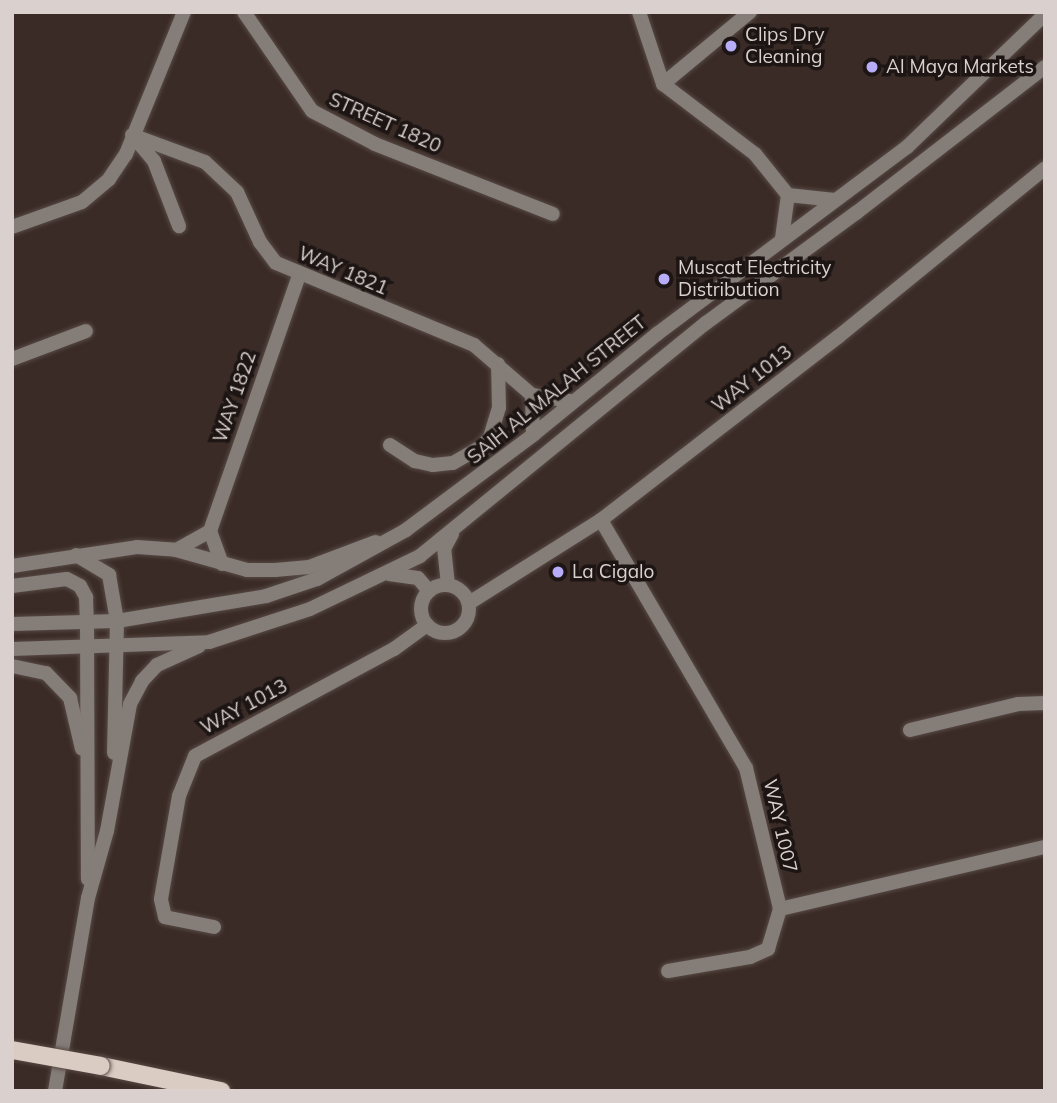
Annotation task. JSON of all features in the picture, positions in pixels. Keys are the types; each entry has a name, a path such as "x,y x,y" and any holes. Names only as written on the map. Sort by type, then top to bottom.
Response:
{"main road":[{"path":"12,1050 221,1091"}],"street":[{"path":"12,227 82,202 109,179 132,135 184,12"},
{"name":"STREET 1820","path":"244,12 312,111 374,144 553,214"},
{"path":"639,12 663,84 755,154 788,195 835,201"},
{"path":"663,84 750,12"},
{"name":"SAIH AL MALAH STREET","path":"12,624 117,621 266,596 317,579 406,530 533,435 570,401 782,238 907,147 1045,14"},
{"path":"112,790 130,704 142,681 157,665 209,642 310,610 420,556 706,323 856,214 1045,66"},
{"path":"132,135 154,162 179,226"},
{"name":"WAY 1821","path":"132,135 205,162 237,192 260,242 276,263 299,276 474,345 532,395"},
{"name":"WAY 1013","path":"468,603 601,520 838,337 1045,168"},
{"path":"782,238 788,195"},
{"name":"WAY 1822","path":"210,531 299,276"},
{"path":"12,359 86,331"},
{"path":"390,445 415,461 433,465 453,463 481,447 496,422 498,364"},
{"path":"533,435 532,395 570,401"},
{"name":"WAY 1007","path":"601,520 746,768 780,909"},
{"path":"448,585 429,591 421,605 427,625 441,633 456,631 467,619 468,603 448,585 444,549 457,526"},
{"path":"12,566 137,547 176,550 247,570 309,567 406,530"},
{"path":"176,550 210,531 222,564"},
{"path":"55,1091 88,898 107,831 112,790 118,648 117,621 109,575 75,555"},
{"path":"384,574 408,574 429,591"},
{"path":"12,586 67,579 80,586 86,597 88,898"},
{"name":"WAY 1013","path":"214,927 164,917 161,899 179,796 195,756 394,649 427,625"},
{"path":"12,649 118,648 209,642"},
{"path":"12,666 46,673 70,698 89,789"},
{"path":"910,730 1018,704 1045,703"},
{"path":"668,971 750,957 768,949 780,909 1045,847"}],"place":[{"name":"Clips Dry Cleaning","path":"731,46"},
{"name":"Al Maya Markets","path":"872,67"},
{"name":"Muscat Electricity Distribution","path":"664,279"},
{"name":"La Cigalo","path":"558,572"}]}
